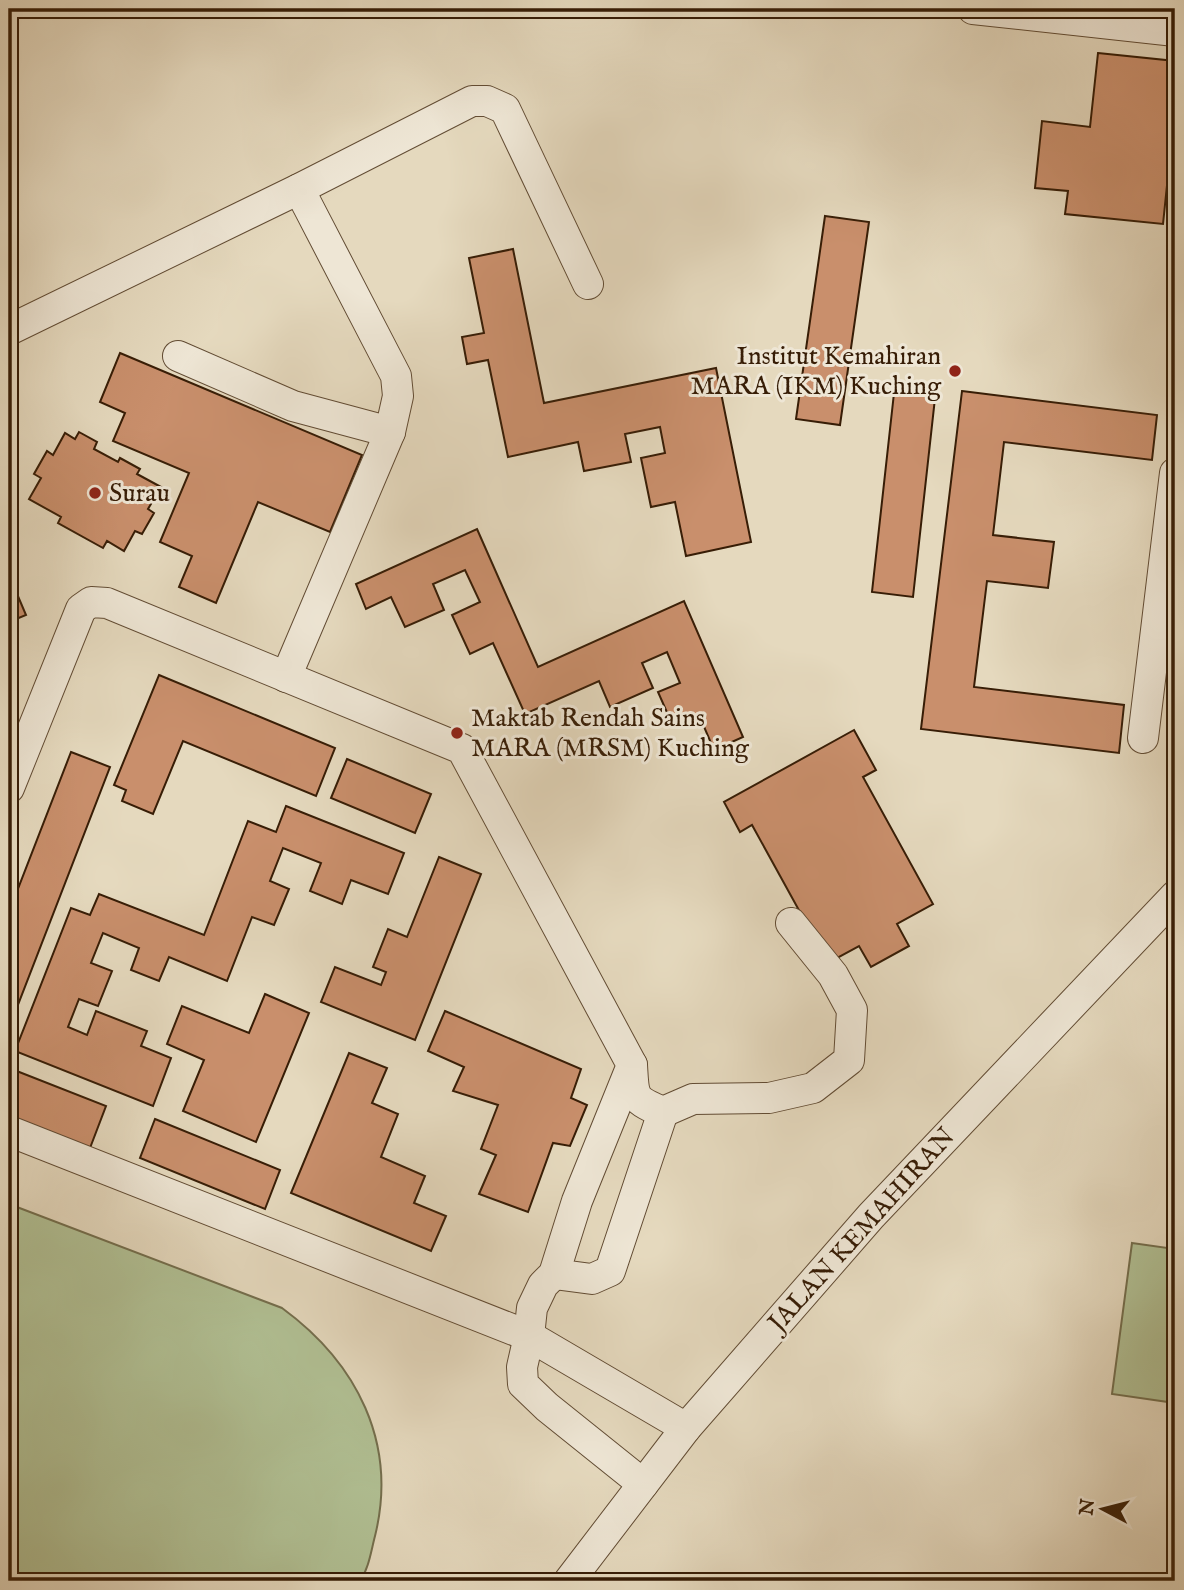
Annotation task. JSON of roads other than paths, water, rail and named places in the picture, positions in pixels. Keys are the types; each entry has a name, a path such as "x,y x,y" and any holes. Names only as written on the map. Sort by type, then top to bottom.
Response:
{"lane":[{"path":"973,9 1175,31"},
{"path":"9,330 299,189 472,101 488,101 505,109 588,284"},
{"path":"286,677 390,432 398,396 396,376 299,189"},
{"path":"178,355 293,406 390,432"},
{"path":"1143,738 1175,473"},
{"path":"9,788 81,609 91,603 107,603 462,749 632,1065 634,1092 641,1102 663,1112 693,1099 769,1098 813,1088 849,1060 852,1010 834,975 791,923"},
{"name":"JALAN KEMAHIRAN","path":"569,1581 685,1428 871,1216 1175,896"},
{"path":"632,1065 577,1201 554,1274 543,1285 532,1308 522,1367 523,1384 547,1407 643,1483"},
{"path":"554,1274 592,1279 610,1271 663,1112"},
{"path":"9,1130 529,1336 685,1428"}],"place":[{"name":"Institut Kemahiran MARA (IKM) Kuching","path":"955,371"},
{"name":"Surau","path":"95,493"},
{"name":"Maktab Rendah Sains MARA (MRSM) Kuching","path":"457,733"}]}
